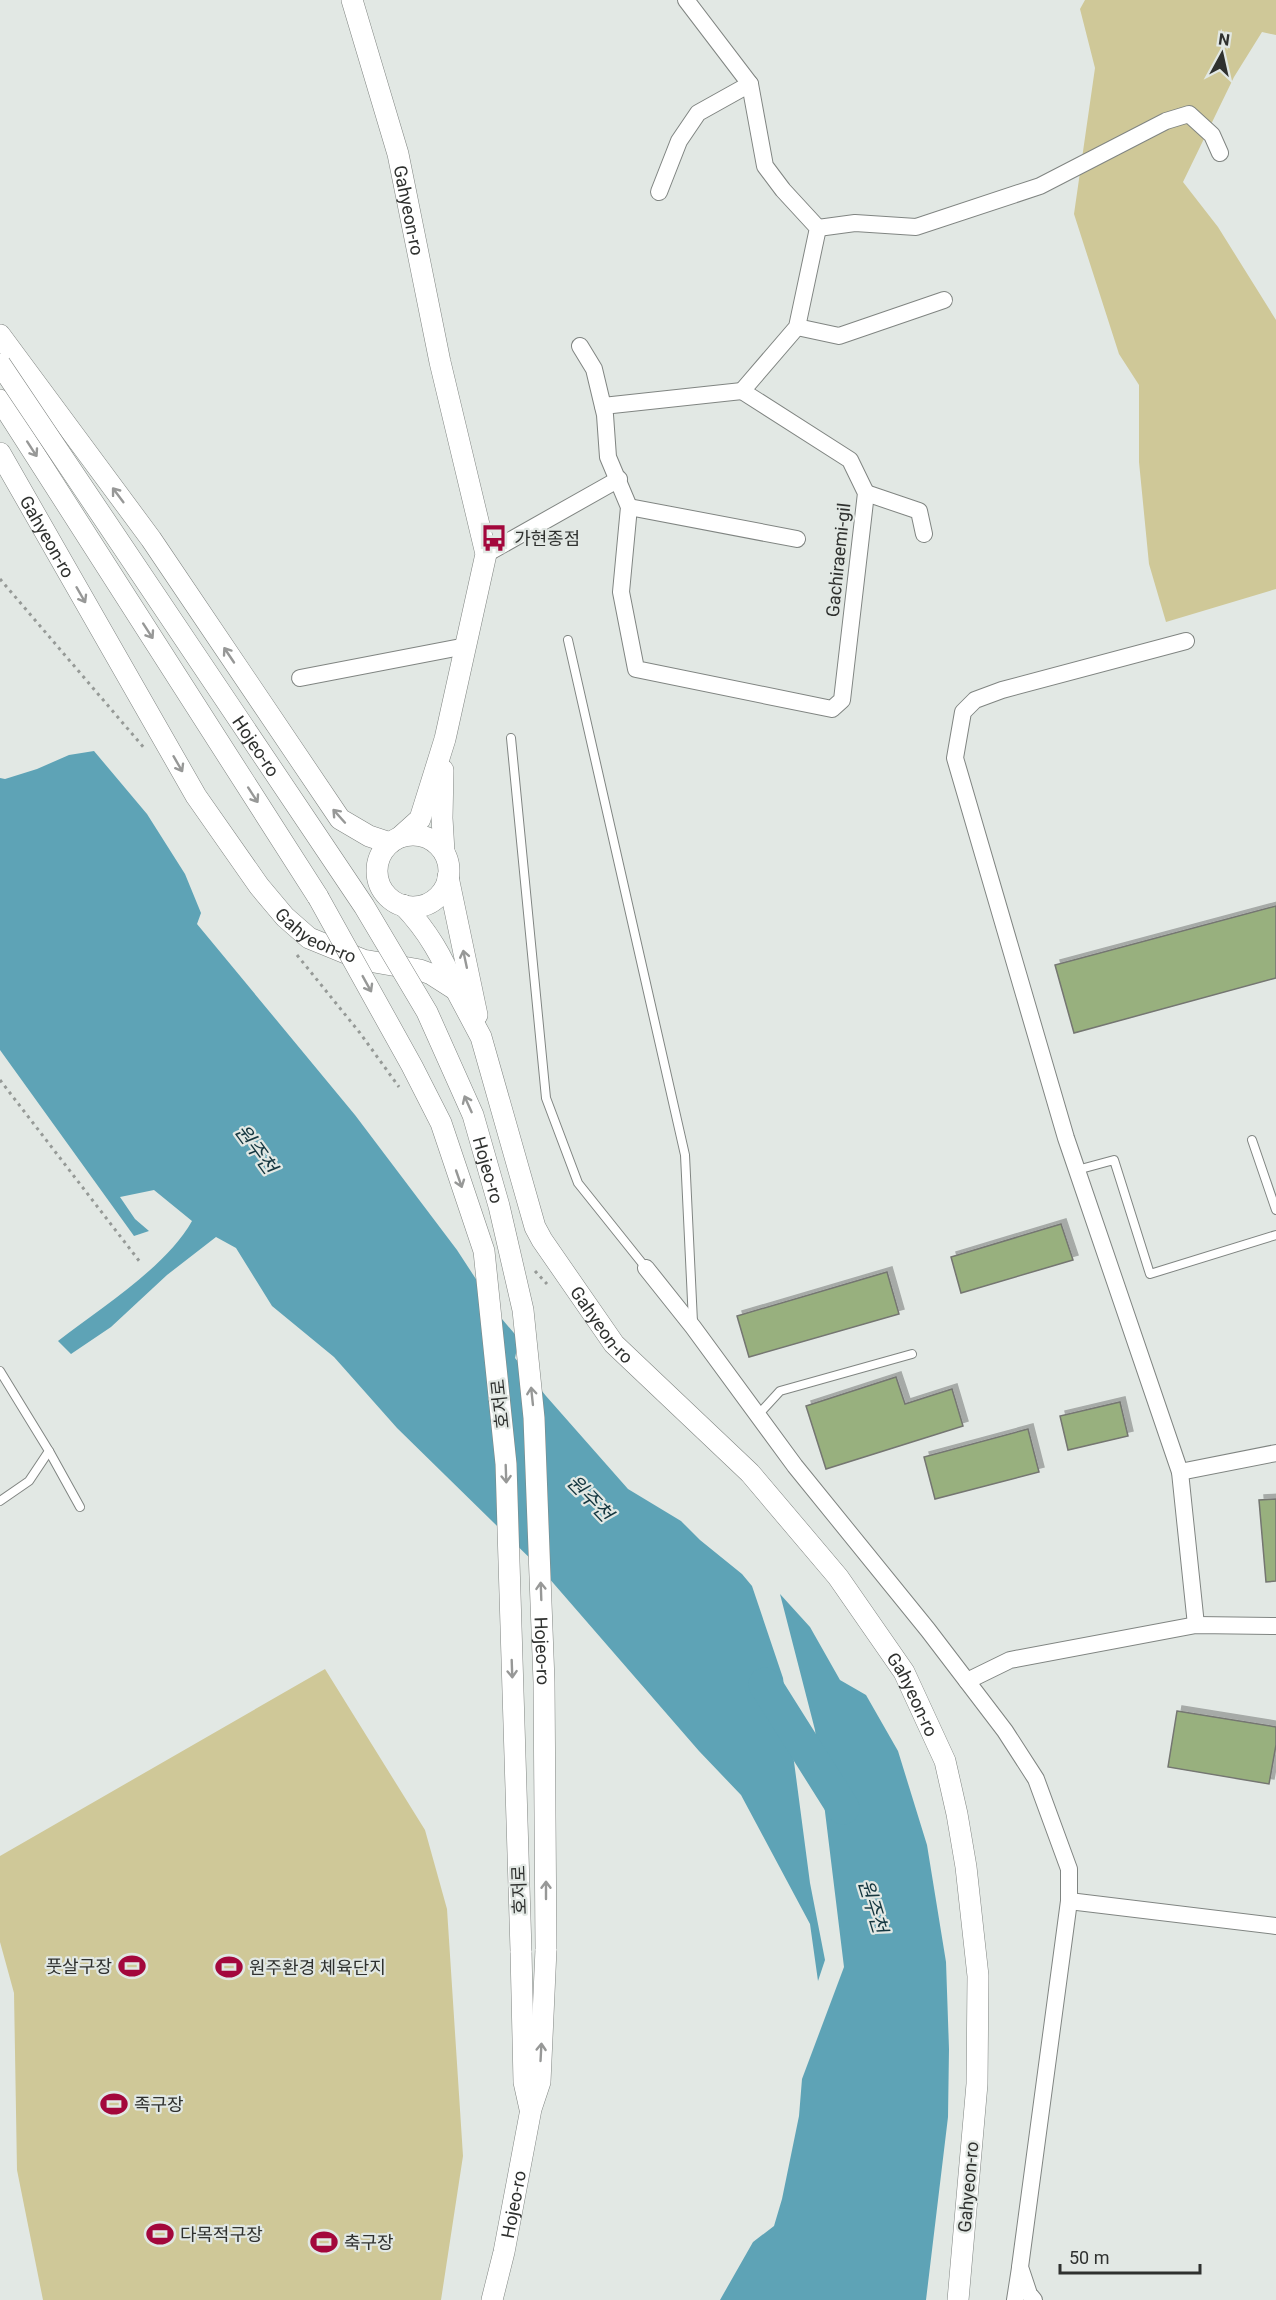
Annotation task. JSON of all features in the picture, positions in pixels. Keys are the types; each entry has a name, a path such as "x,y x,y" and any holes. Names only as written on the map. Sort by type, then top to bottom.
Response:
{"street":[{"name":"Gahyeon-ro","path":"352,0 398,154 440,362 486,554 445,739"},
{"path":"686,0 750,84 765,166 783,190 818,228"},
{"path":"659,192 680,141 698,113 750,84"},
{"path":"818,228 855,223 916,227 1040,186 1157,125 1189,114 1212,135 1220,153"},
{"path":"603,406 742,391 797,327 818,228"},
{"path":"797,327 839,336 944,300"},
{"path":"0,335 151,539 340,819 369,836 395,840 413,835 425,837 436,843 444,852"},
{"name":"Gachiraemi-gil","path":"580,346 594,369 603,406 608,457 619,478 629,507 621,592 636,669 832,709 842,700 866,493 850,460 742,391"},
{"name":"Hojeo-ro","path":"0,364 364,906 427,1012 473,1114 499,1206 523,1310 534,1418 544,1682 546,1949 540,2082 531,2109 504,2252 492,2300"},
{"name":"호저로","path":"0,400 318,897 441,1123 484,1251 506,1464 521,1951"},
{"name":"Gahyeon-ro","path":"0,453 196,796 259,886 285,917 309,938 363,960 420,970 431,974 456,990 481,1037 535,1227 542,1240 614,1344 750,1473 838,1577 904,1672 945,1761 966,1867 978,1976 977,2084 958,2300"},
{"path":"486,554 619,478"},
{"path":"866,493 919,511 924,534"},
{"path":"629,507 797,539"},
{"path":"1186,641 1002,690 975,700 963,712 955,758 1077,1170 1180,1472 1196,1625"},
{"path":"300,678 465,646"},
{"path":"445,739 420,819 382,852 377,873 379,884 385,894 393,901 415,907 436,898 444,888 448,877"},
{"path":"445,739 442,818 444,852 481,1037"},
{"path":"404,905 422,924 442,957 456,990"},
{"path":"646,1268 693,1326 795,1466 967,1681 1036,1779 1069,1869 1069,1901 1015,2300"},
{"path":"1180,1472 1276,1453"},
{"path":"967,1681 1010,1660 1196,1625 1276,1626"},
{"path":"1069,1901 1276,1926"},
{"name":"Hojeo-ro","path":"521,1951 524,2082 531,2109"},
{"path":"1020,2267 1029,2294 1034,2300"}],"lane":[{"path":"568,640 685,1155 693,1326"},
{"path":"511,738 546,1098 578,1183 646,1268"},
{"path":"1252,1140 1276,1210"},
{"path":"1077,1170 1114,1160 1150,1274 1276,1235"},
{"path":"758,1415 780,1391 912,1354"},
{"path":"1,1375 49,1451 80,1507"},
{"path":"0,1501 28,1481 49,1451"}],"path":[{"path":"0,579 145,749"},
{"path":"297,955 360,1033 400,1089"},
{"path":"0,1080 140,1262"},
{"path":"531,1266 554,1293"}],"shaded area":[{"path":"1085,0 1276,0 1276,35 1262,32 1234,77 1183,182 1218,227 1276,320 1276,589 1166,622 1149,564 1139,462 1139,385 1119,354 1074,214 1095,68 1080,9"},
{"name":"원주환경 체육단지","path":"325,1669 425,1830 447,1909 463,2156 441,2300 43,2300 17,2170 14,1993 0,1942 0,1856"}],"water":[{"path":"94,751 147,814 185,874 201,913 197,924 355,1115 457,1250 502,1319 519,1339 515,1358 628,1489 681,1521 700,1540 742,1574 752,1586 783,1678 810,1883 825,1960 818,1981 810,1924 741,1795 699,1751 541,1569 397,1428 334,1357 272,1306 236,1248 216,1237 167,1275 111,1327 71,1354 58,1341 150,1270 181,1238 192,1221 154,1190 120,1197 135,1219 149,1231 134,1236 0,1050 0,778 5,779 37,769 69,755"},
{"path":"780,1594 810,1627 840,1680 866,1695 898,1751 927,1845 946,1962 949,2049 948,2117 926,2300 720,2300 753,2242 774,2226 782,2199 799,2116 802,2079 844,1967 815,1730"}],"building":[{"path":"1276,906 1276,978 1074,1033 1055,965"},
{"path":"1061,1224 1073,1260 961,1293 951,1257"},
{"path":"887,1272 899,1314 749,1357 737,1316"},
{"path":"896,1377 905,1404 952,1389 963,1426 826,1469 806,1406"},
{"path":"1120,1402 1128,1436 1068,1450 1060,1416"},
{"path":"1028,1429 1039,1472 935,1499 924,1457"},
{"path":"1276,1499 1276,1581 1266,1582 1259,1500"},
{"path":"1177,1711 1276,1727 1276,1745 1269,1784 1168,1767"}],"waterway":[{"name":"원주천","path":"765,1684 843,1808"}],"place":[{"name":"가현종점","path":"494,538"},
{"name":"풋살구장","path":"132,1966"},
{"name":"원주환경 체육단지","path":"229,1967"},
{"name":"족구장","path":"114,2104"},
{"name":"다목적구장","path":"160,2234"},
{"name":"축구장","path":"324,2242"}]}
